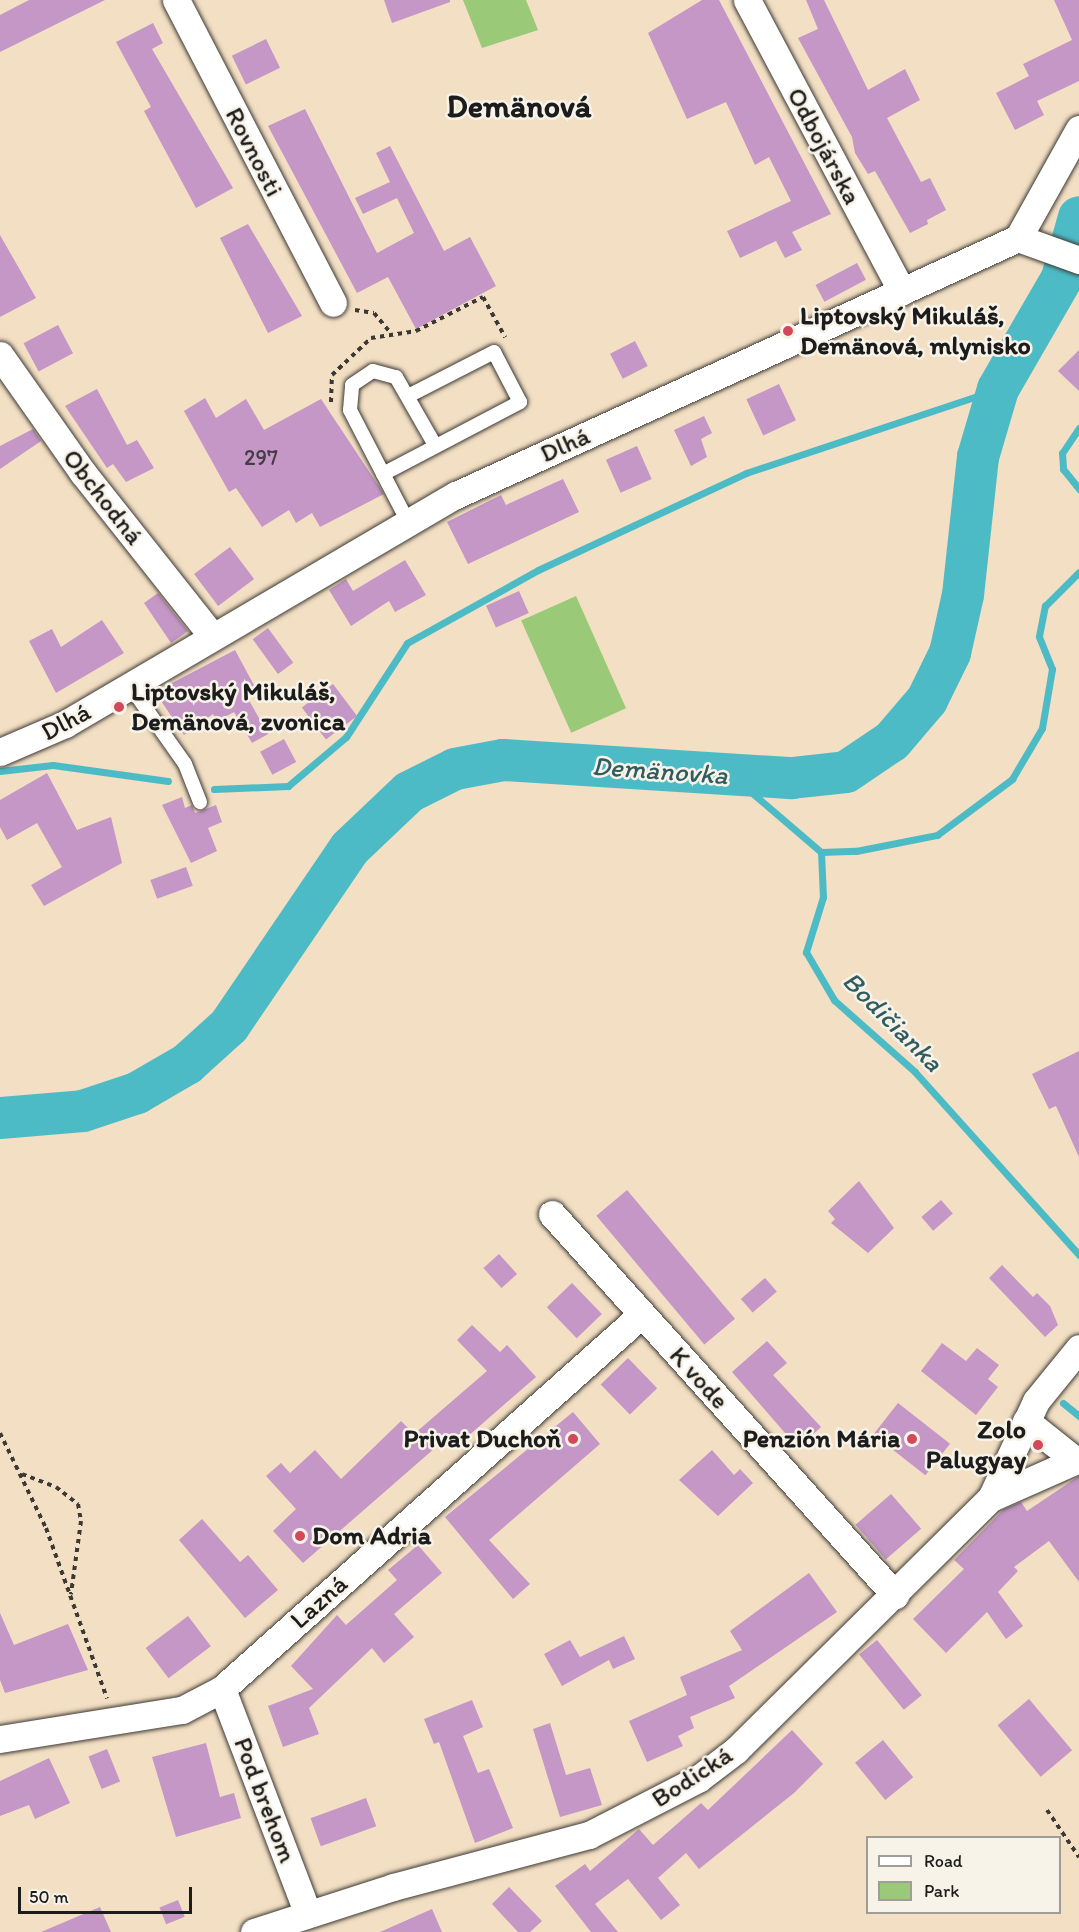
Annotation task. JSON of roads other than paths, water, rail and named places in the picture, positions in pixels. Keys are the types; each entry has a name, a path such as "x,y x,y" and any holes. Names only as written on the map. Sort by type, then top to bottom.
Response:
{"street":[{"name":"Rovnosti","path":"176,0 333,303"},
{"name":"Odbojárska","path":"747,0 902,291"},
{"path":"1079,129 1018,238 1079,260"},
{"name":"Dlhá","path":"0,752 130,686 407,520 1018,238"},
{"name":"Obchodná","path":"0,355 83,473 212,636"},
{"name":"K vode","path":"552,1214 895,1595"},
{"name":"Lazná","path":"0,1739 182,1710 222,1689 641,1315"},
{"path":"991,1498 1026,1421 1049,1379 1079,1348"},
{"name":"Bodická","path":"254,1932 307,1912 577,1838 659,1800 721,1763 895,1595 991,1498 1077,1459 1026,1421"},
{"name":"Pod brehom","path":"222,1689 307,1912"}],"lane":[{"path":"383,474 520,402 494,352 408,396"},
{"path":"407,520 350,410 349,393 364,374 381,371 396,377 435,445"},
{"path":"130,686 185,764 200,802"}],"waterway":[{"name":"Demänovka","path":"0,1118 83,1111 137,1093 187,1064 229,1026 350,848 409,792 455,769 503,760 792,778 846,772 892,741 927,700 950,653 963,595 978,457 998,389 1062,278 1079,217"},
{"path":"214,789 288,786 346,737 407,643 538,570 746,473 998,389"},
{"path":"1079,428 1062,453 1063,469 1079,489"},
{"path":"821,852 856,851 937,835 1012,779 1042,728 1052,669 1039,636 1045,606 1079,572"},
{"path":"0,771 53,765 168,781"},
{"name":"Bodičianka","path":"730,774 821,852 823,897 806,952 834,1000 915,1072 1079,1255"},
{"name":"Bodičianka","path":"1063,1403 1079,1416"}],"place":[{"name":"Liptovský Mikuláš, Demänová, mlynisko","path":"788,331"},
{"name":"Liptovský Mikuláš, Demänová, zvonica","path":"119,707"},
{"name":"Privat Duchoň","path":"573,1439"},
{"name":"Penzión Mária","path":"912,1439"},
{"name":"Zolo Palugyay","path":"1038,1445"},
{"name":"Dom Adria","path":"300,1536"}],"district":[{"name":"Demänová","path":"519,106"}]}
